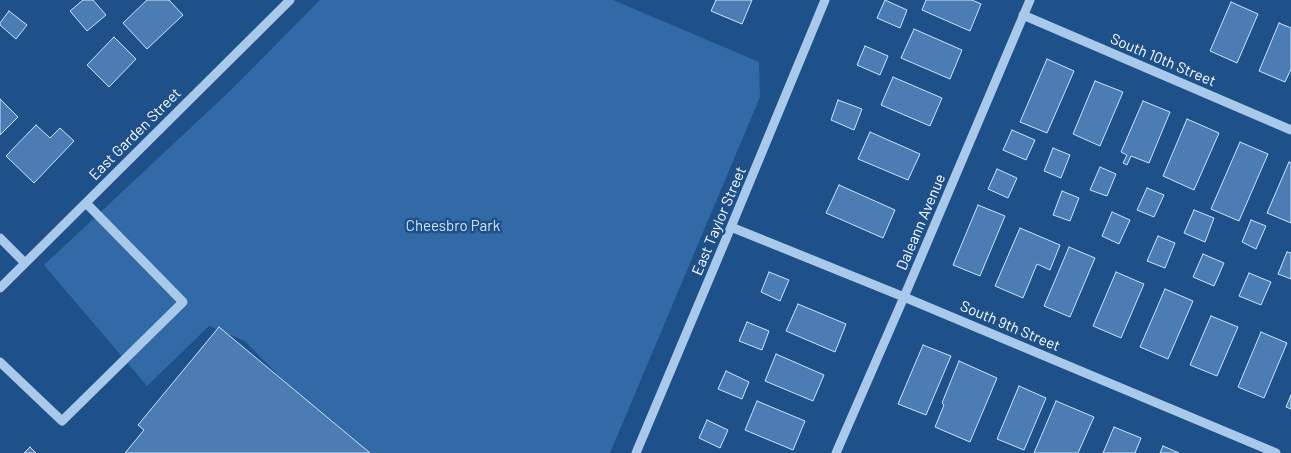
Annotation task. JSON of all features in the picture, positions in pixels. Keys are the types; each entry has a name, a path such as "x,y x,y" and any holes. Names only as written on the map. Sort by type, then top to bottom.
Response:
{"street":[{"name":"East Garden Street","path":"0,288 290,0"},
{"name":"East Taylor Street","path":"636,453 826,0"},
{"name":"Daleann Avenue","path":"836,453 1030,0"},
{"name":"South 10th Street","path":"1023,16 1291,130"},
{"path":"0,362 62,421 183,302 86,203"},
{"name":"South 9th Street","path":"731,227 904,297 1276,453"},
{"path":"0,238 25,263"}],"green space":[{"name":"Cheesbro Park","path":"320,0 613,0 759,62 760,97 610,453 353,453 245,341 209,326 147,386 44,265 231,90"}],"building":[{"path":"83,0 93,0 106,15 87,31 70,11"},
{"path":"147,0 169,0 183,15 147,49 123,23"},
{"path":"716,0 752,0 742,24 711,11"},
{"path":"885,0 907,10 900,28 877,18"},
{"path":"926,0 972,0 981,4 970,31 922,10"},
{"path":"1231,2 1258,14 1237,63 1210,51"},
{"path":"9,11 27,25 16,39 0,25"},
{"path":"1279,23 1291,28 1291,69 1285,82 1259,71"},
{"path":"914,29 962,50 950,79 901,58"},
{"path":"114,37 136,59 109,87 87,65"},
{"path":"865,46 888,56 880,75 857,65"},
{"path":"1047,59 1074,71 1047,133 1020,122"},
{"path":"893,77 942,98 930,126 881,105"},
{"path":"1095,81 1123,92 1100,146 1073,134"},
{"path":"0,99 18,117 0,135"},
{"path":"838,100 862,109 854,130 831,120"},
{"path":"1143,101 1170,112 1149,163 1131,156 1127,165 1123,163 1127,155 1121,152"},
{"path":"1187,119 1219,133 1194,190 1163,176"},
{"path":"36,125 50,138 60,128 74,141 34,183 6,156"},
{"path":"1012,130 1035,140 1026,160 1003,150"},
{"path":"870,132 920,154 908,180 858,159"},
{"path":"1240,142 1268,154 1239,221 1211,209"},
{"path":"1053,148 1070,155 1061,178 1044,171"},
{"path":"1289,162 1291,163 1291,223 1267,213"},
{"path":"1100,167 1116,174 1107,196 1090,190"},
{"path":"997,169 1017,178 1008,198 988,189"},
{"path":"839,185 895,210 883,238 826,213"},
{"path":"1147,188 1164,195 1154,217 1137,210"},
{"path":"1062,191 1079,198 1070,221 1053,215"},
{"path":"978,205 1005,216 980,276 953,265"},
{"path":"1194,210 1214,218 1205,242 1184,233"},
{"path":"1112,212 1130,220 1119,244 1102,236"},
{"path":"1251,220 1266,226 1256,249 1242,242"},
{"path":"1020,228 1060,245 1050,270 1037,264 1023,298 995,286"},
{"path":"1158,236 1175,243 1165,268 1147,261"},
{"path":"1069,247 1095,258 1070,317 1044,306"},
{"path":"1287,252 1291,253 1291,279 1278,274"},
{"path":"1203,254 1224,263 1214,286 1193,277"},
{"path":"769,272 789,280 780,301 761,292"},
{"path":"1116,272 1144,284 1121,338 1093,326"},
{"path":"1249,273 1271,282 1261,305 1239,296"},
{"path":"1165,289 1193,301 1168,359 1140,347"},
{"path":"798,304 846,324 835,352 786,331"},
{"path":"1211,316 1238,327 1217,376 1190,365"},
{"path":"747,322 769,331 762,350 739,341"},
{"path":"219,327 370,453 125,453 144,430 138,425"},
{"path":"1261,332 1287,343 1264,398 1238,387"},
{"path":"923,345 951,356 926,415 898,404"},
{"path":"776,354 824,375 813,401 765,381"},
{"path":"959,361 997,378 970,442 935,427 944,405 942,403"},
{"path":"726,371 749,382 742,399 718,389"},
{"path":"1019,386 1046,398 1024,450 997,439"},
{"path":"1291,395 1291,409 1286,407"},
{"path":"757,401 805,421 793,450 745,430"},
{"path":"1056,401 1094,417 1078,453 1034,453"},
{"path":"707,420 728,430 720,448 699,438"},
{"path":"1114,427 1141,438 1135,453 1103,453"},
{"path":"1163,446 1179,453 1160,453"},
{"path":"30,447 36,453 24,453"}]}
